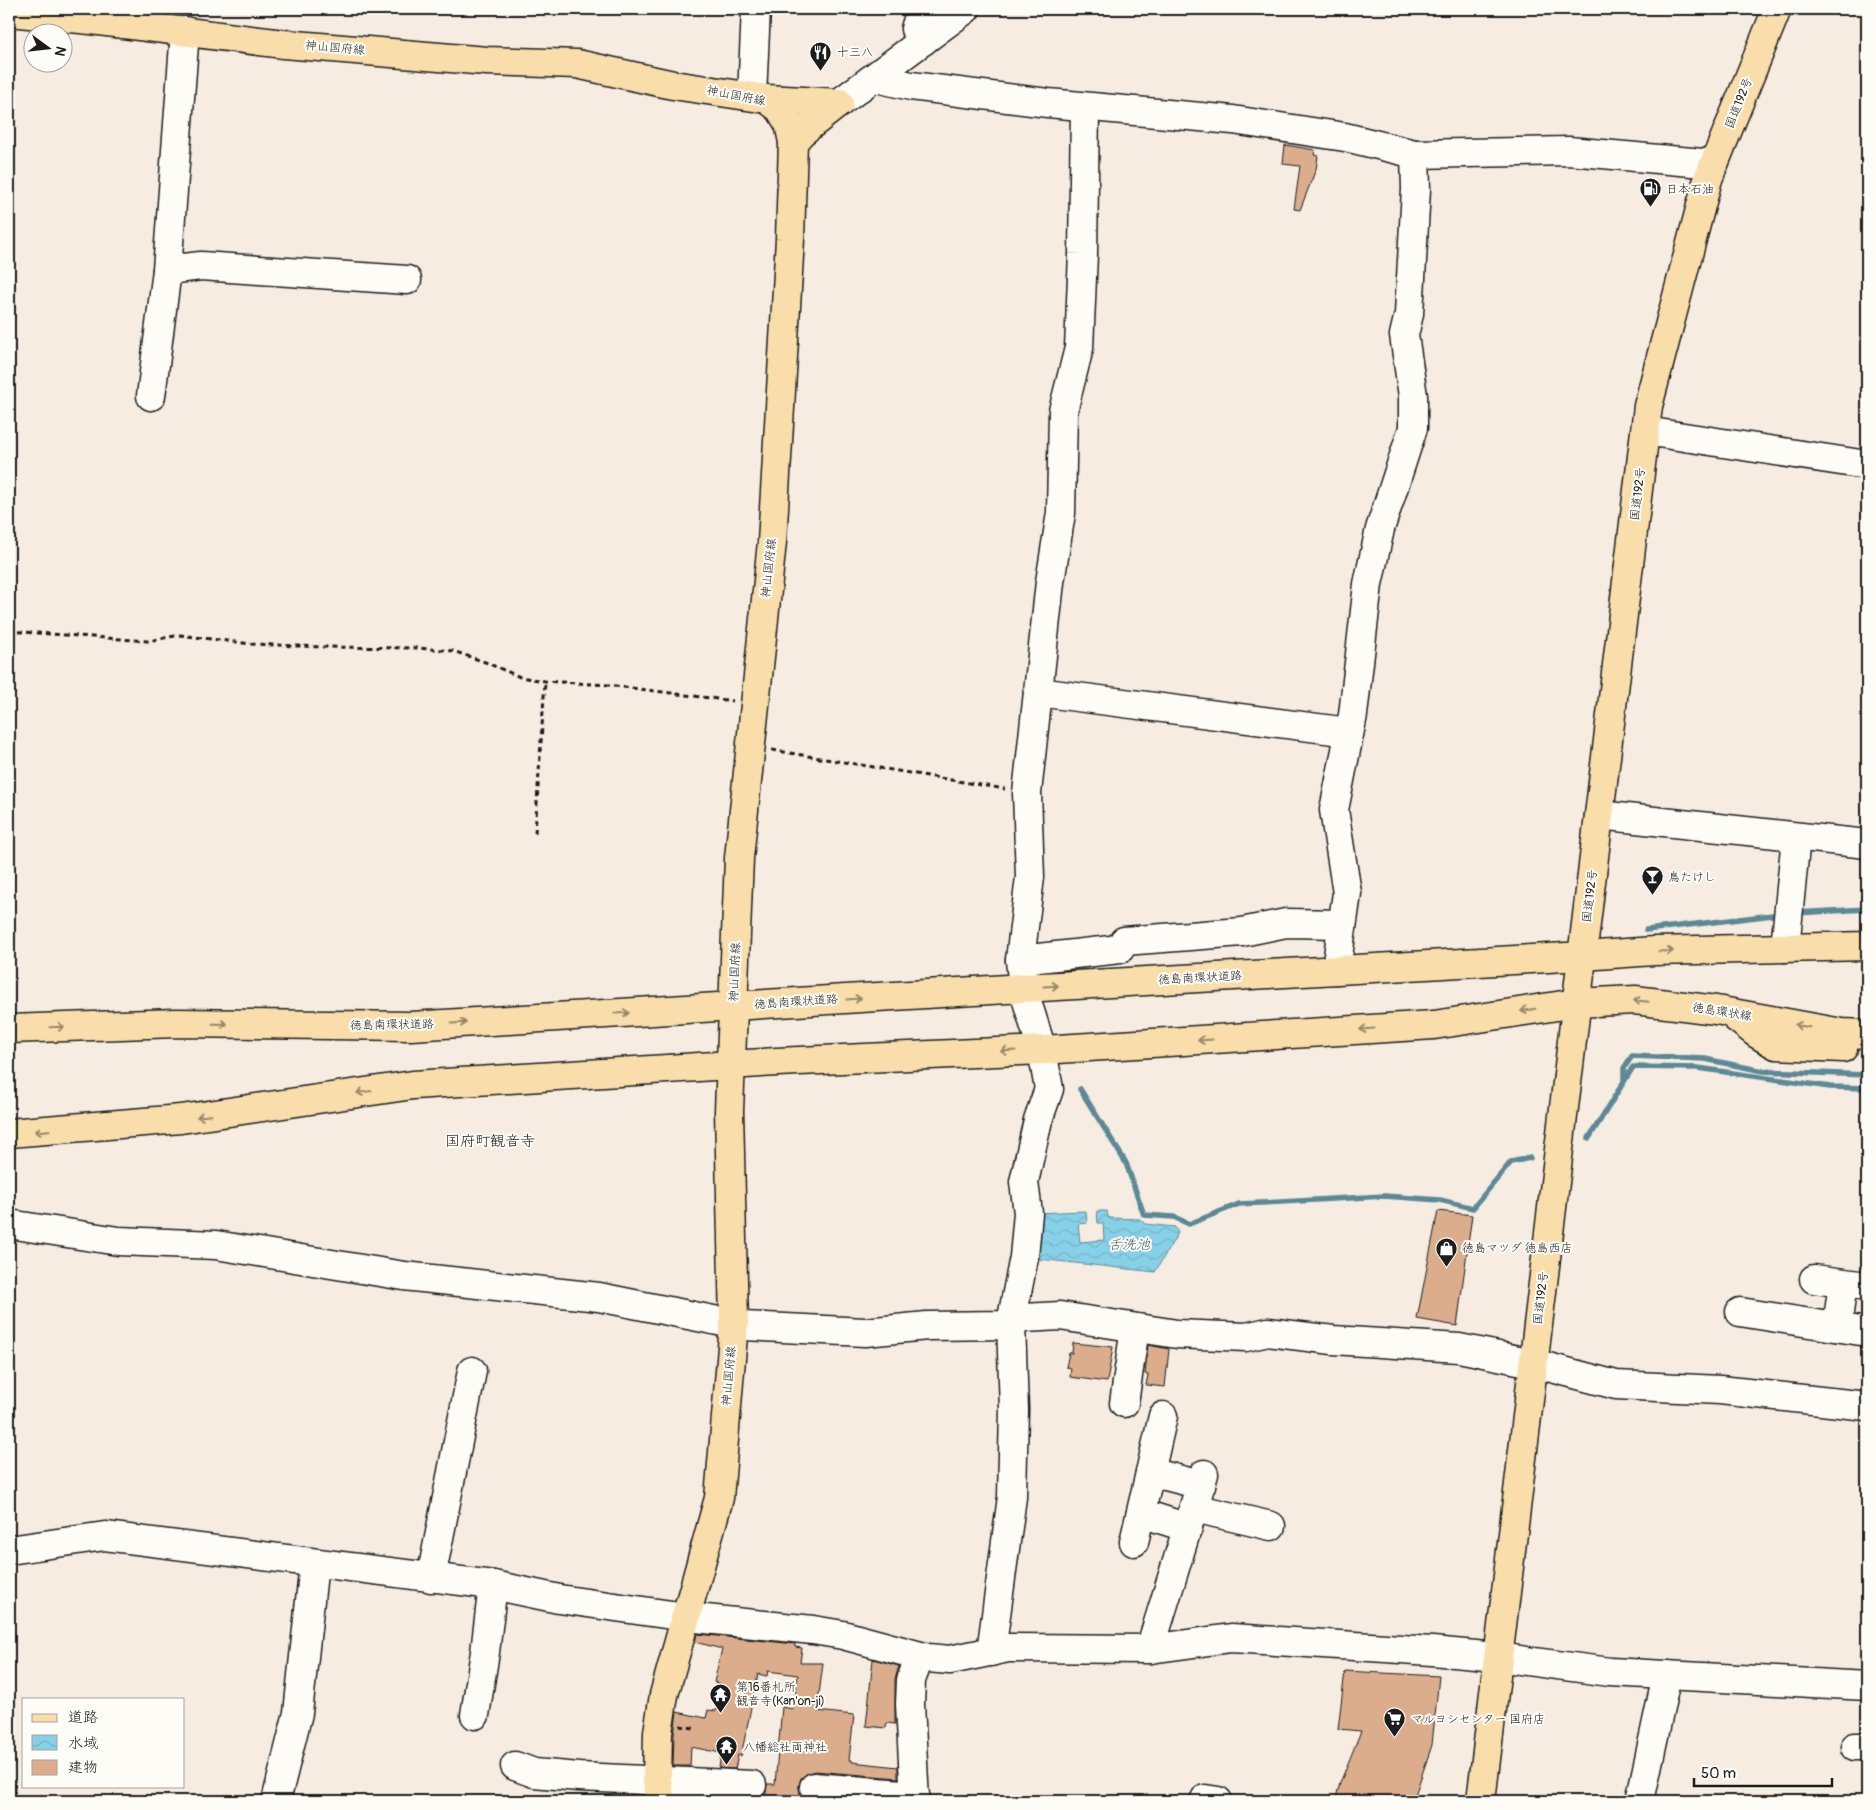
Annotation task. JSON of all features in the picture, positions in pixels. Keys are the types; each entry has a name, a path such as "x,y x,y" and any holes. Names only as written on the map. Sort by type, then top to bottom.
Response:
{"main road":[{"name":"国道192号","path":"1481,1801 1648,406 1708,179 1777,9"},
{"name":"神山国府線","path":"9,12 91,20 284,44 487,61 577,64 673,85 760,98 780,109 789,124 794,142 772,542 739,858 729,1111 734,1324 719,1498 666,1688 658,1732 659,1791"},
{"path":"760,98 839,103"},
{"path":"794,142 802,132 839,103"},
{"path":"1785,948 1825,934 1867,929"},
{"path":"1583,956 1654,951 1867,946"},
{"name":"徳島南環状道路","path":"9,1029 176,1023 411,1026 1022,988 1583,956"},
{"name":"徳島環状線","path":"1576,1003 1635,1000 1730,1013 1842,1033 1867,1034"},
{"path":"9,1133 181,1119 413,1085 731,1065 1042,1050 1434,1025 1576,1003"},
{"path":"1730,1013 1776,1046 1867,1048"}],"street":[{"path":"756,9 760,98"},
{"path":"921,9 915,29 923,41"},
{"path":"839,103 876,78 966,9"},
{"path":"152,396 167,270 185,31"},
{"path":"876,78 911,86 1085,107 1233,120 1345,137 1415,154 1569,152 1714,164"},
{"path":"991,1652 1012,1497 1014,1410 1011,1323 1028,1213 1024,1182 1038,1120 1049,1089 1042,1050 1022,988 1020,960 1030,876 1028,793 1050,582 1062,513 1063,411 1079,348 1083,254 1085,107"},
{"path":"1336,970 1347,893 1337,840 1334,810 1359,668 1368,584 1380,529 1413,428 1412,396 1404,335 1409,314 1416,189 1415,154"},
{"path":"167,270 201,266 407,280"},
{"path":"1645,431 1867,465"},
{"path":"1038,692 1349,732"},
{"path":"1600,815 1867,844"},
{"path":"1785,948 1796,837"},
{"path":"1020,960 1120,949 1124,941 1242,932 1286,923 1342,924"},
{"path":"9,1224 118,1241 216,1245 404,1276 600,1297 743,1326 865,1332 927,1326 1005,1325 1024,1318 1060,1316 1177,1334 1246,1336 1268,1332 1333,1340 1460,1348 1534,1363 1616,1385 1720,1390 1867,1406"},
{"path":"1814,1279 1855,1284 1837,1327"},
{"path":"1740,1312 1867,1332"},
{"path":"1124,1403 1135,1328"},
{"path":"432,1578 472,1371"},
{"path":"1134,1542 1163,1416"},
{"path":"1150,1472 1197,1499 1271,1526"},
{"path":"1150,1649 1197,1499"},
{"path":"1141,1513 1197,1499"},
{"path":"9,1548 16,1549 105,1536 493,1585 559,1599 686,1617 813,1630 843,1635 928,1658 950,1660 1008,1648 1150,1649 1231,1638 1497,1657 1610,1672 1867,1686"},
{"path":"276,1801 298,1713 314,1562"},
{"path":"475,1715 493,1585"},
{"path":"814,1786 915,1798 910,1704 911,1680 920,1656"},
{"path":"1640,1801 1667,1675"},
{"path":"515,1766 534,1773 579,1777 659,1791 752,1784"}],"path":[{"path":"9,631 148,641 180,635 251,644 418,648 453,651 520,677 545,681 608,685 756,704"},
{"path":"535,833 545,681"},
{"path":"751,747 1028,793"}],"water":[{"name":"舌洗池","path":"1086,1211 1087,1223 1078,1224 1080,1242 1104,1240 1103,1223 1098,1223 1097,1211 1107,1211 1108,1217 1111,1218 1140,1219 1145,1224 1175,1227 1178,1233 1155,1272 1030,1258 1033,1213"}],"building":[{"path":"1285,145 1315,150 1314,155 1318,156 1316,169 1300,210 1294,209 1300,166 1283,164"},
{"name":"徳島マツダ 徳島西店","path":"1438,1211 1472,1215 1457,1326 1417,1319"},
{"path":"1073,1343 1113,1347 1107,1382 1070,1377 1071,1368 1066,1367 1069,1353 1072,1353"},
{"path":"1148,1345 1169,1349 1165,1387 1146,1385 1148,1375 1145,1374"},
{"path":"697,1634 795,1644 795,1647 802,1648 800,1663 823,1663 817,1711 854,1715 849,1760 852,1760 852,1762 898,1767 898,1778 815,1771 801,1778 799,1785 800,1794 809,1801 765,1801 767,1784 775,1784 782,1707 793,1709 798,1675 768,1671 767,1676 758,1674 741,1756 738,1755 735,1769 719,1768 721,1753 691,1747 690,1766 673,1766 677,1712 706,1718 708,1710 716,1711 722,1685 714,1682 722,1649 695,1642"},
{"path":"873,1659 899,1666 895,1679 895,1724 887,1723 886,1728 866,1726"},
{"name":"マルヨシセンター 国府店","path":"1345,1671 1439,1676 1432,1745 1413,1801 1335,1801 1340,1783 1361,1731 1338,1729"}],"waterway":[{"path":"1795,913 1867,909"},
{"path":"1646,930 1781,914"},
{"path":"1624,1081 1624,1068 1632,1056 1705,1059 1763,1071 1867,1075"},
{"path":"1589,1138 1633,1067 1698,1068 1830,1087 1865,1088 1867,1082"},
{"path":"1080,1089 1126,1163 1144,1215 1174,1217 1189,1224 1239,1204 1384,1196 1440,1200 1473,1208 1511,1162 1530,1158"}],"place":[{"name":"十三八","path":"821,71"},
{"name":"日本石油","path":"1650,208"},
{"name":"鳥たけし","path":"1652,896"},
{"name":"徳島マツダ 徳島西店","path":"1446,1267"},
{"name":"第16番札所 観音寺(Kan'on-ji)","path":"720,1713"},
{"name":"マルヨシセンター 国府店","path":"1395,1738"},
{"name":"八幡総社両神社","path":"727,1766"}],"district":[{"name":"国府町観音寺","path":"490,1141"}]}
